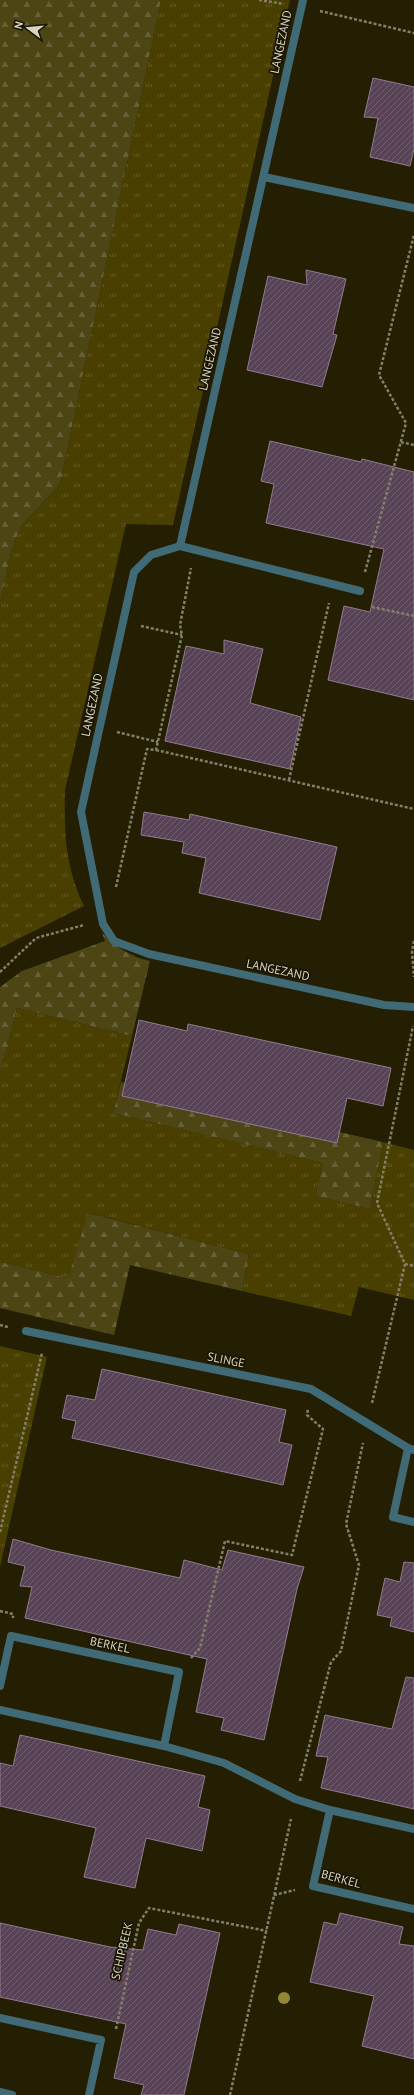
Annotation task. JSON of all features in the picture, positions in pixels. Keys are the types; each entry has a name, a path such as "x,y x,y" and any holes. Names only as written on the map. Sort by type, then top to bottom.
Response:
{"street":[{"name":"LANGEZAND","path":"180,546 302,3"},
{"path":"264,177 414,208"},
{"name":"LANGEZAND","path":"360,591 180,546 151,555 134,572 81,812 103,924 114,941 149,954 384,1005 414,1007"},
{"name":"SLINGE","path":"26,1331 311,1389 366,1424 411,1449 393,1517 414,1522"},
{"name":"BERKEL","path":"0,1686 11,1636 179,1672"},
{"path":"164,1746 179,1672"},
{"path":"0,1710 164,1746 224,1763 295,1799 330,1810 414,1829"},
{"name":"BERKEL","path":"330,1810 313,1886 414,1909"},
{"path":"0,2018 101,2040 89,2095"},
{"path":"0,2092 12,2095"}],"path":[{"path":"258,0 302,3"},
{"name":"LANGEZAND","path":"302,3 414,33"},
{"path":"414,235 379,375 406,423 360,591 360,604 414,616"},
{"path":"401,442 414,445"},
{"path":"156,750 182,635 180,626 194,549"},
{"path":"289,780 333,584"},
{"path":"123,623 182,635"},
{"path":"100,727 158,742"},
{"path":"98,897 115,891 147,749 414,809"},
{"path":"0,972 36,938 85,925 103,924"},
{"path":"414,941 412,952 414,977"},
{"path":"230,2095 295,1799 331,1662 341,1651 359,1565 346,1524 366,1424 405,1264 377,1203 414,1022"},
{"path":"405,1264 414,1266"},
{"path":"0,1532 46,1335"},
{"path":"179,1672 200,1648 225,1541 292,1555 323,1428 307,1414 311,1389"},
{"name":"SCHIPBEEK","path":"101,2040 117,2028 139,1923 149,1908 266,1931"}],"green space":[{"path":"0,0 161,0 60,484 21,526 11,552 0,603"},
{"path":"161,0 290,0 173,525 126,524 65,790 65,821 69,863 84,906 0,948 0,603 11,552 21,526 60,484"},
{"path":"102,933 124,951 136,957 150,961 132,1036 17,1008 0,1073 0,987 22,971 105,941"},
{"path":"17,1008 132,1036 113,1113 323,1163 315,1196 370,1209 383,1142 414,1150 414,1300 359,1287 351,1316 242,1291 249,1254 89,1213 68,1278 0,1262 0,1073"},
{"path":"121,1082 383,1142 370,1209 315,1196 323,1163 113,1113"},
{"path":"88,1213 249,1254 242,1291 130,1265 114,1335 0,1308 0,1262 68,1278"},
{"path":"0,1346 47,1357 0,1567"}],"building":[{"path":"373,78 414,87 414,149 410,166 370,157 378,118 364,117"},
{"path":"306,270 346,279 333,334 337,335 322,387 247,370 268,276 307,285"},
{"path":"270,441 361,462 362,459 414,472 414,700 328,680 344,606 370,612 384,549 266,523 274,484 261,481"},
{"path":"224,640 263,649 250,703 301,717 290,769 165,741 186,646 224,654"},
{"path":"144,812 189,820 190,814 337,847 320,920 199,893 206,858 182,853 184,842 141,835"},
{"path":"139,1020 187,1031 188,1024 391,1068 383,1106 347,1098 337,1143 122,1096"},
{"path":"102,1369 286,1410 279,1442 292,1445 283,1485 72,1438 76,1421 62,1418 67,1395 95,1400"},
{"path":"13,1539 51,1550 180,1578 184,1560 222,1570 228,1550 304,1567 297,1589 264,1740 221,1730 224,1718 196,1712 207,1659 25,1618 32,1587 20,1586 25,1566 8,1562"},
{"path":"404,1562 414,1563 414,1632 390,1626 392,1618 377,1615 385,1578 400,1582"},
{"path":"406,1677 414,1678 414,1809 321,1788 328,1757 316,1756 325,1715 392,1729"},
{"path":"20,1735 205,1776 198,1807 210,1810 202,1851 146,1838 135,1888 84,1877 96,1828 0,1806 0,1763 13,1766"},
{"path":"340,1913 403,1927 399,1944 414,1946 414,2059 362,2046 374,1996 310,1982 324,1922 337,1925"},
{"path":"0,1923 110,1947 143,1950 148,1929 176,1935 179,1924 220,1933 184,2095 141,2095 144,2085 114,2078 126,2024 0,1997"}]}
